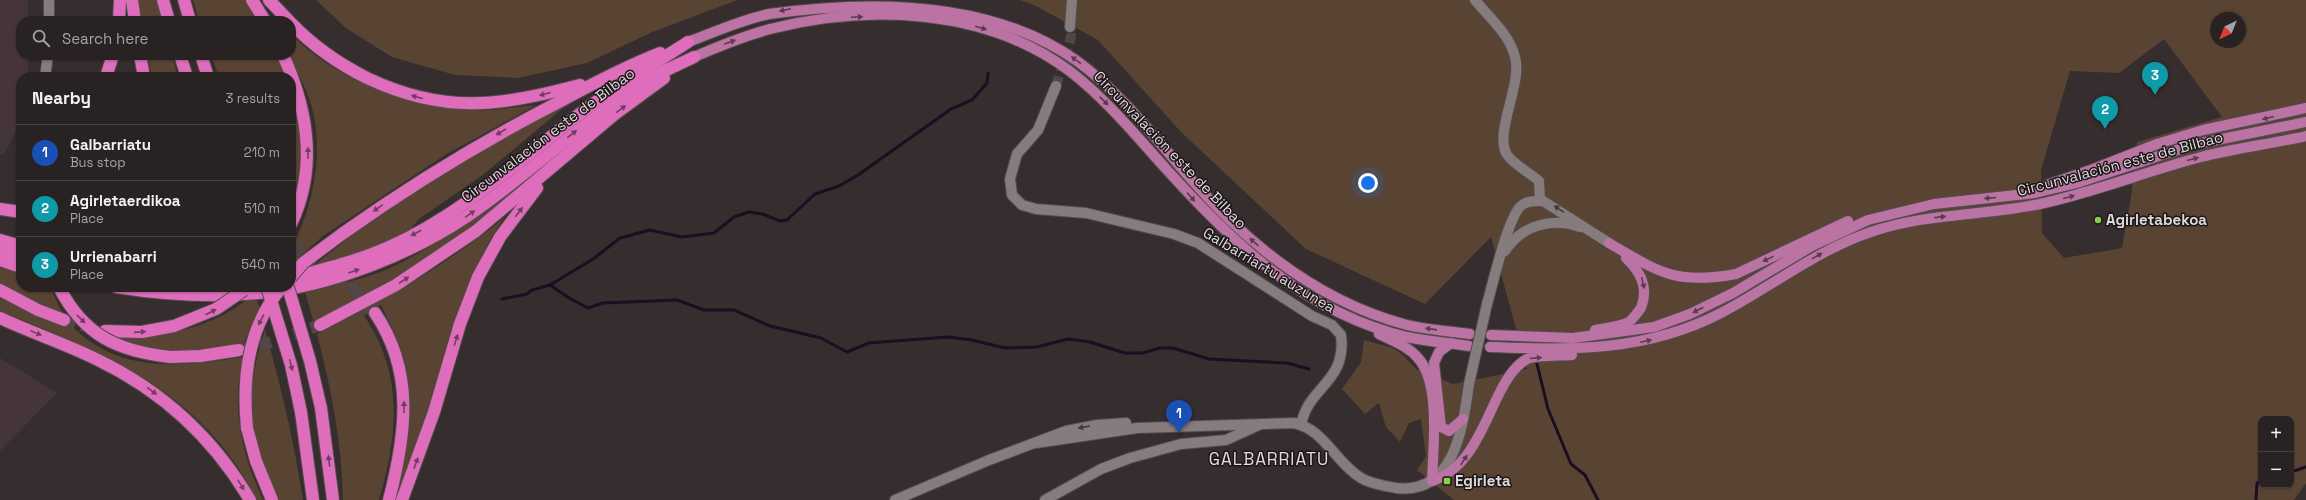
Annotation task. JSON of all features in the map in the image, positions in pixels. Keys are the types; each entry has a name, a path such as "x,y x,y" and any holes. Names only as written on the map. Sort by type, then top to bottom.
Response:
{"highway":[{"path":"119,16 120,0"},
{"path":"132,0 134,16"},
{"path":"163,0 168,16"},
{"path":"184,0 189,16"},
{"path":"252,0 262,16"},
{"path":"269,0 284,16"},
{"path":"296,28 306,39 344,66 384,86 417,98 446,103 474,104 531,98 597,81"},
{"path":"296,272 303,263 342,234 447,164 510,126 597,81 688,42"},
{"name":"Circunvalación este de Bilbao","path":"296,277 340,265 389,247 447,215 482,191 579,114 628,80 688,42"},
{"path":"320,325 396,285 440,257 512,202 614,114 694,57"},
{"name":"Circunvalación este de Bilbao","path":"296,286 352,272 382,261 434,236 469,215 606,108 647,80 694,57"},
{"path":"108,72 111,60"},
{"path":"141,60 143,72"},
{"path":"182,60 185,72"},
{"path":"203,60 206,72"},
{"path":"285,60 290,72"},
{"path":"296,85 305,114 308,164 304,192 296,212"},
{"path":"402,500 434,412 460,324 487,257 533,192 569,152"},
{"path":"0,209 16,211"},
{"path":"0,240 16,245"},
{"path":"0,249 16,254"},
{"path":"0,260 16,265"},
{"path":"0,290 38,310 64,320"},
{"path":"62,292 79,318 110,342 134,352 170,357 200,356 239,350"},
{"name":"Circunvalación este de Bilbao","path":"167,292 198,295 256,292"},
{"path":"105,331 142,332 174,326 216,309 241,292"},
{"path":"269,292 291,365 301,412 313,500"},
{"path":"272,500 256,460 247,428 244,398 246,368 250,349 264,315 279,292"},
{"path":"290,292 310,360 321,408 329,458 333,500"},
{"path":"375,313 384,326 396,354 404,396 400,456 389,500"},
{"path":"0,318 98,360 152,391 201,433 222,457 250,500"}],"main road":[{"name":"Circunvalación este de Bilbao","path":"688,42 735,24 769,14 804,6 846,2 889,1 946,6 984,15 1035,35 1062,50 1091,72 1141,121 1225,215 1253,241 1290,271 1329,296 1380,316 1428,329 1470,334"},
{"name":"Circunvalación este de Bilbao","path":"694,57 765,31 806,22 847,17 908,16 943,19 981,28 1004,36 1030,47 1055,62 1083,82 1131,130 1220,227 1270,271 1302,294 1356,321 1405,336 1469,346"},
{"path":"2029,194 2054,182 2091,170 2157,144 2203,130 2306,108"},
{"name":"Circunvalación este de Bilbao","path":"1491,335 1573,338 1643,330 1690,314 1733,292 1812,246 1868,220 1934,204 2029,194 2077,183 2192,145 2306,122"},
{"name":"Circunvalación este de Bilbao","path":"1490,347 1579,349 1648,341 1695,325 1740,303 1835,247 1872,231 1938,217 2038,204 2081,194 2203,156 2306,136"},
{"path":"1609,243 1659,272 1674,277 1697,279 1717,278 1736,274 1853,219 1868,220"},
{"path":"1573,338 1585,331 1630,322 1643,302 1644,286 1642,277 1634,265 1609,243"},
{"path":"1356,321 1413,352 1426,370 1432,405 1434,452 1432,481 1446,477 1460,466 1474,445 1506,380 1517,366 1528,359 1594,353 1628,344"},
{"path":"1451,344 1439,352 1434,363 1441,427 1449,431 1463,419"}],"street":[{"path":"49,0 49,16"},
{"path":"1070,27 1072,0"},
{"path":"1475,0 1511,44 1516,59 1517,78 1504,124 1504,148 1508,156 1539,181 1540,201"},
{"path":"46,72 47,60"},
{"name":"Galbarriartu auzunea","path":"1056,86 1038,130 1017,154 1010,179 1012,195 1022,205 1036,209 1086,213 1174,234 1198,243 1312,316 1332,325 1341,335 1343,352 1337,369 1303,412 1301,425"},
{"path":"895,500 989,460 1036,443 1137,428 1220,424 1262,423 1301,425 1310,428 1362,478 1375,484 1405,489 1432,481 1453,455 1463,419 1469,384 1488,304 1509,226 1517,210 1523,204 1533,200 1554,206 1609,243"},
{"path":"1500,260 1514,240 1538,225 1565,223 1592,231"},
{"path":"1045,500 1101,469 1130,458 1181,444 1226,440 1262,423"}],"shaded area":[{"path":"0,0 28,0 28,16 16,16 16,60 29,60 27,72 16,72 16,130 5,153 0,155"},
{"path":"137,0 157,0 162,16 139,16"},
{"path":"193,0 245,0 254,16 198,16"},
{"path":"316,0 737,0 650,33 587,63 518,78 455,75 392,57 346,28"},
{"path":"1020,0 2306,0 2306,483 2294,500 1454,500 1417,470 1426,456 1421,419 1409,423 1400,442 1386,427 1379,403 1365,414 1342,389 1361,362 1364,340 1393,348 1404,356 1416,369 1453,384 1527,369 1491,237 1425,304 1306,249 1181,132 1098,40 1036,6","holes":["2164,39 2222,117 2137,142 2131,197 2122,248 2064,258 2042,233 2041,170 2070,71 2119,73"]},
{"path":"296,38 330,66 352,78 400,97 450,108 475,110 536,105 445,155 323,236 296,260 296,239 306,213 315,176 317,138 310,101 292,60 296,60"},
{"path":"148,60 173,60 177,72 151,72"},
{"path":"213,60 278,60 283,72 217,72"},
{"path":"574,99 484,174 419,219 407,233 393,241 309,270 372,221 437,177 504,137"},
{"path":"296,104 303,142 303,163 296,195"},
{"path":"547,164 438,254 369,296 314,323 305,292 369,276 390,268 432,246 471,220"},
{"path":"505,217 486,248 453,328 437,377 402,500 395,500 408,434 409,399 406,367 399,343 381,305 364,316 377,338 386,360 394,405 393,429 390,452 379,500 343,500 335,416 317,334 414,281 461,250"},
{"path":"0,266 16,271 16,292 0,284"},
{"path":"16,292 52,292 71,325 94,344 113,354 155,364 199,363 243,357 238,395 240,430 249,465 263,500 257,500 235,463 209,431 180,404 148,381 113,361 77,343 0,311 0,298 33,314 65,324 57,312"},
{"path":"246,292 254,292 260,309 253,320 244,344 200,351 166,352 143,348 105,334 139,337 183,330 198,326 225,314 250,297"},
{"path":"265,330 287,414 303,500 277,500 260,456 255,436 252,416 253,377"},
{"path":"0,358 57,393 0,451"}],"waterway":[{"path":"502,299 527,294 532,290 550,285 593,259 620,238 650,230 682,237 714,233 734,217 749,212 762,214 780,221 787,220 815,194 839,186 858,175 951,109 972,100 987,83 988,73"},
{"path":"550,285 569,298 588,308 603,303 677,300 704,310 734,310 770,326 821,338 847,352 869,343 947,337 972,340 1005,348 1037,347 1068,339 1090,342 1125,353 1142,353 1160,348 1173,348 1209,359 1287,363 1309,369"},
{"path":"1537,364 1548,409 1571,464 1585,475 1598,500"},
{"path":"2294,471 2306,467"},
{"path":"2256,500 2258,483"}],"tunnel":[{"path":"1056,86 1071,37 1070,27"},
{"path":"296,249 315,259 337,274 375,313"},
{"path":"64,320 95,329"},
{"path":"242,350 268,343 320,325"}],"place":[{"name":"Urrienabarri","path":"2155,95"},
{"name":"Agirletaerdikoa","path":"2105,129"},
{"name":"Agirletabekoa","path":"2098,220"},
{"name":"Galbarriatu","path":"1179,433"},
{"name":"Egirleta","path":"1447,481"}],"district":[{"name":"GALBARRIATU","path":"1269,459"}]}
